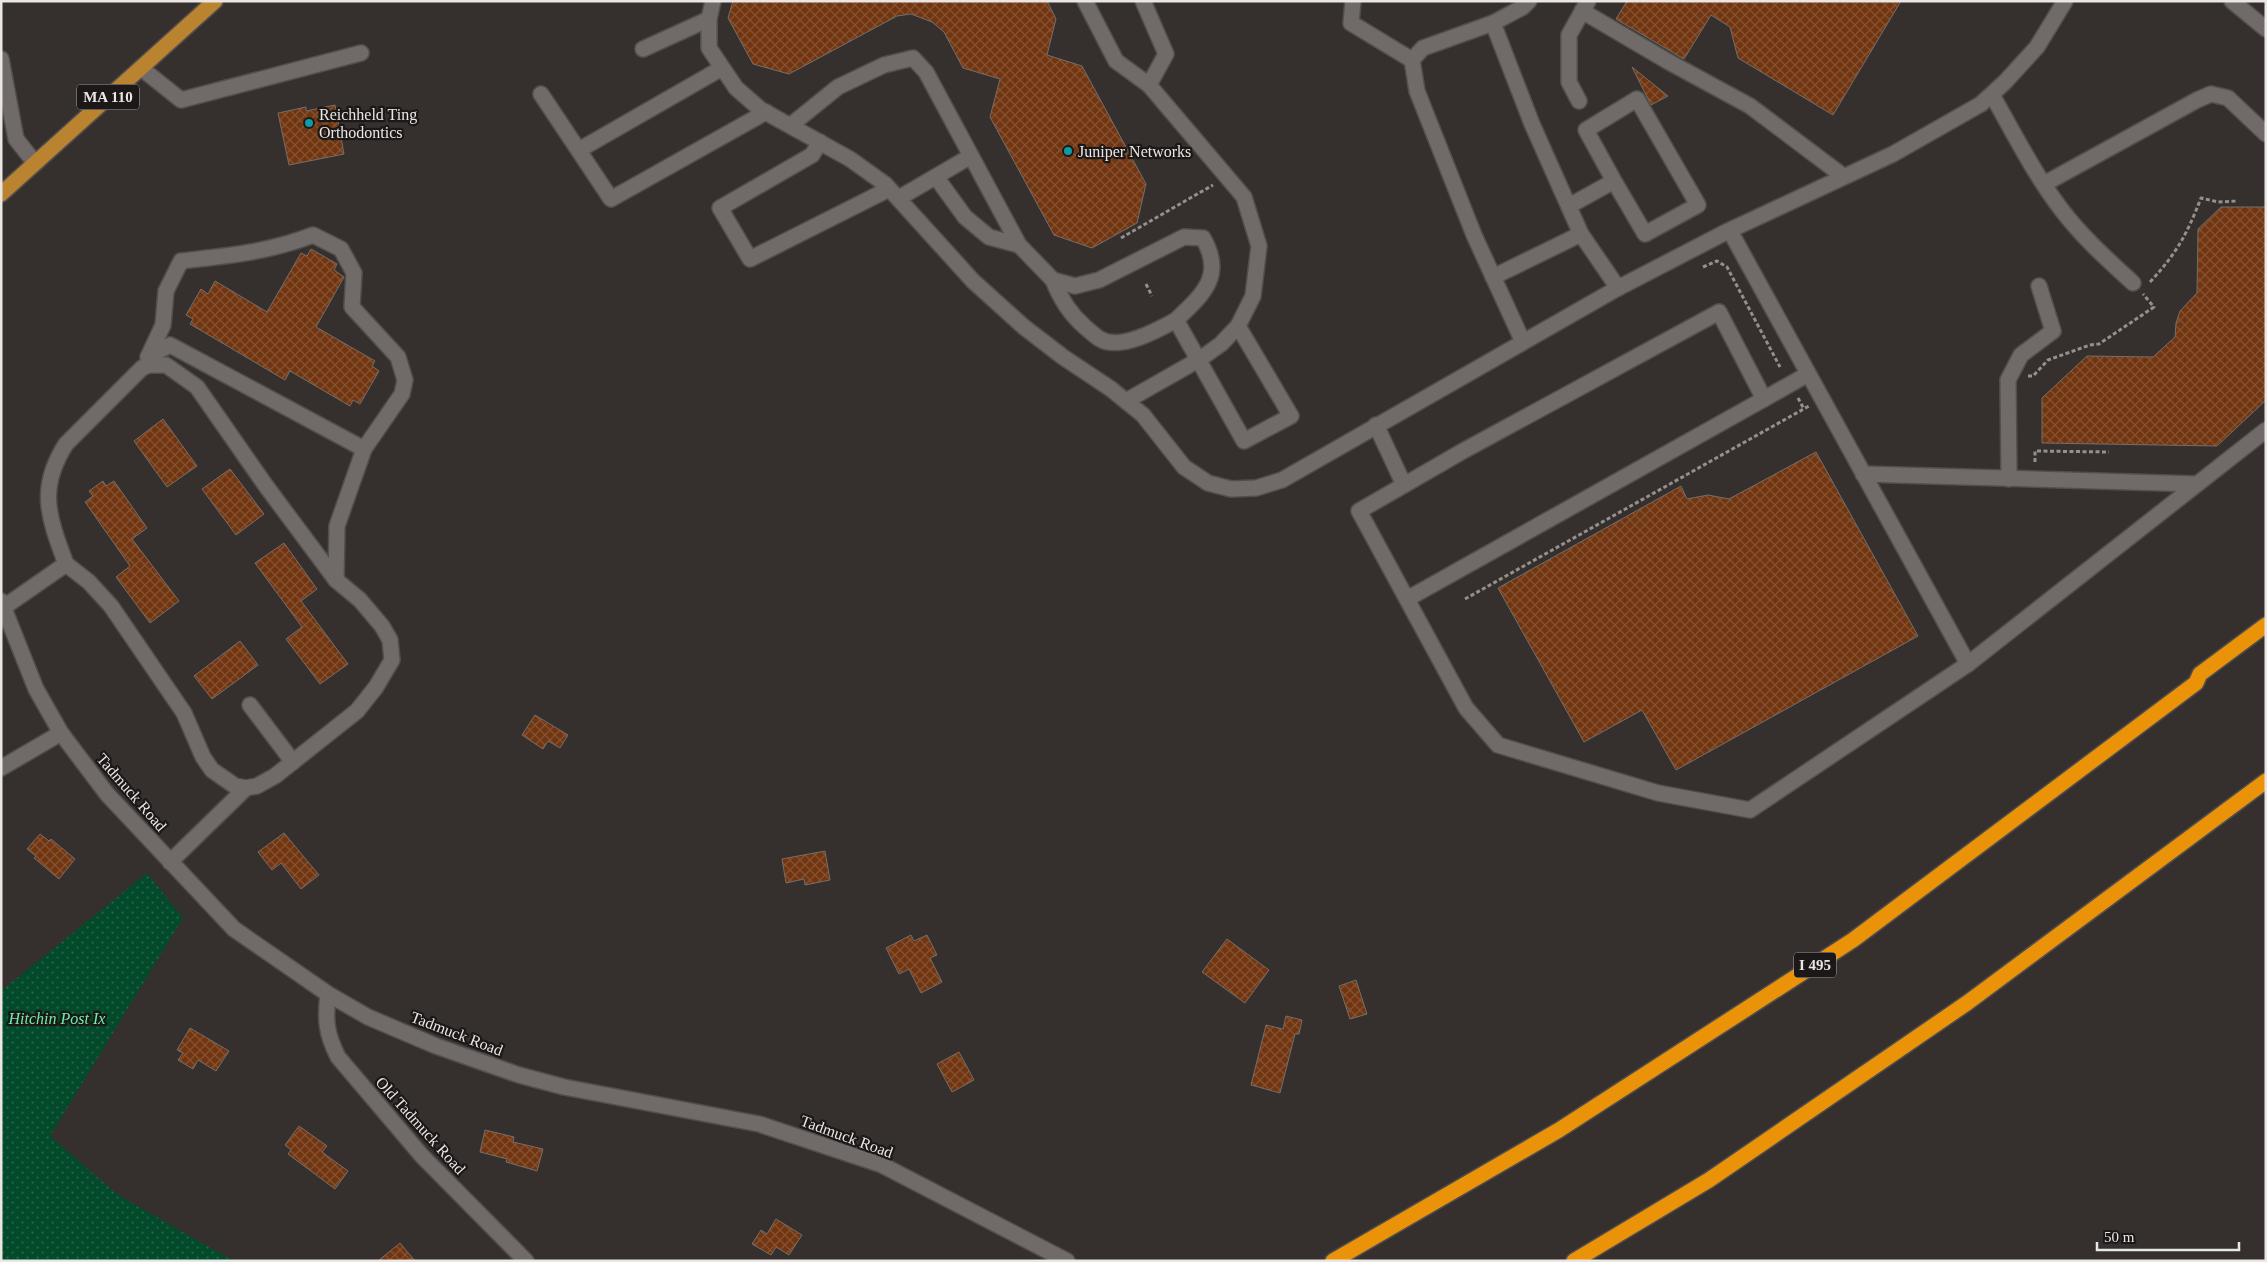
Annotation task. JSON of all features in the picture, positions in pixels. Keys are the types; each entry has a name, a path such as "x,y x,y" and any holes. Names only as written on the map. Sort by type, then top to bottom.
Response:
{"highway":[{"name":"I 495","path":"1333,1261 1560,1130 1853,940 2196,683 2200,674 2266,625"},
{"path":"1574,1261 1709,1180 1968,1003 2266,781"}],"main road":[{"name":"MA 110","path":"1,194 215,1"}],"street":[{"path":"713,1 709,19 709,48 736,88 766,112 850,159 894,194 980,288 1032,333 1143,415 1184,466 1208,483 1231,490 1256,488 1282,480 1618,288 1730,231 1893,154 1980,104 2037,47 2065,1"},
{"path":"1085,1 1116,61 1148,85 1244,197 1259,246 1253,296 1238,326 1220,344 1200,359 1126,401"},
{"path":"1143,1 1166,54 1148,85"},
{"path":"1353,1 1351,23 1412,60 1417,91 1474,235 1523,342"},
{"path":"1412,60 1423,48 1493,23 1523,7 1529,1"},
{"path":"2232,1 2266,29"},
{"path":"1579,101 1569,82 1569,34 1585,6 1669,62 1750,106 1843,176"},
{"path":"643,49 709,19"},
{"path":"1493,23 1532,124 1581,234 1618,288"},
{"path":"141,68 180,100 362,53"},
{"path":"791,126 838,87 884,65 913,58 926,72 1019,245 1052,280 1060,298 1079,322 1102,340 1125,342 1150,335 1176,320 1202,295 1212,272 1212,254 1203,238 1184,238 1099,280 1075,286 1052,280"},
{"path":"1,59 16,139 35,163"},
{"path":"579,150 722,68"},
{"path":"541,94 611,199 766,112"},
{"path":"1992,94 2044,184 2061,209 2093,246 2133,283"},
{"path":"2044,184 2211,94 2228,98 2266,134"},
{"path":"1637,99 1698,205 1645,234 1614,181 1586,130 1637,99"},
{"path":"820,142 812,155 720,208 750,259 936,177 971,156"},
{"path":"936,177 965,217 990,237 1019,245"},
{"path":"1569,206 1614,181"},
{"path":"1730,231 1968,664"},
{"path":"1493,277 1581,234"},
{"path":"149,361 163,325 166,291 181,261 259,252 284,246 313,235 342,249 354,273 352,307 398,356 405,380 402,394 364,449 337,526 336,580"},
{"path":"2009,479 2008,380 2021,355 2053,331 2039,286"},
{"path":"1764,399 1719,312 1471,446 1359,511 1466,708 1498,745 1658,793 1750,810 1968,664 2266,430"},
{"path":"1176,320 1200,359 1244,441 1291,416 1238,326"},
{"path":"149,361 166,365 197,387 266,486 336,580 360,600 382,626 390,640 392,660 376,687 356,711 275,776 257,786 246,788 224,780 212,770 184,713 111,606 89,582 66,564 50,514 49,484 54,466 66,444 149,361 170,345 364,449"},
{"path":"1407,599 1808,374"},
{"path":"1376,425 1404,485"},
{"path":"1863,474 2197,484"},
{"path":"2,604 66,564"},
{"name":"Tadmuck Road","path":"2,604 36,689 61,733 107,794 234,929 328,994 368,1017 436,1046 519,1075 564,1087 759,1124 882,1165 1067,1261"},
{"path":"250,705 293,762"},
{"path":"1,768 61,733"},
{"path":"170,862 246,788"},
{"name":"Old Tadmuck Road","path":"328,994 326,1013 329,1039 338,1057 422,1156 526,1261"}],"path":[{"path":"1120,238 1204,192 1226,176"},
{"path":"1703,268 1717,260 1727,267 1780,367"},
{"path":"1146,284 1152,296"},
{"path":"1465,598 1810,405"},
{"path":"2028,463 2035,463 2035,451 2108,452"}],"green space":[{"name":"Hitchin Post Ix","path":"147,873 183,918 50,1136 118,1195 232,1260 1,1261 1,991"}],"building":[{"name":"Juniper Networks","path":"733,1 1047,1 1056,19 1047,55 1082,66 1146,184 1137,223 1092,248 1054,235 990,117 1000,79 963,68 944,32 932,22 911,14 897,16 789,74 753,64 728,18"},
{"path":"1627,1 1901,1 1833,115 1738,58 1730,27 1711,15 1684,59 1616,19"},
{"path":"1632,67 1668,96 1651,105"},
{"name":"Reichheld Ting Orthodontics","path":"335,105 344,154 289,165 278,113 306,107 306,111"},
{"path":"2221,207 2266,207 2266,400 2217,446 2042,443 2042,398 2087,356 2153,357 2175,337 2176,323 2180,311 2197,293 2198,229"},
{"path":"311,249 337,264 334,270 344,277 316,327 375,361 372,366 379,371 360,404 353,400 350,406 290,371 285,380 190,324 193,319 186,315 201,289 208,294 215,281 267,312 301,253 307,256"},
{"path":"163,419 197,466 167,487 134,441"},
{"path":"1816,452 1918,636 1676,770 1642,710 1584,742 1498,588 1681,486 1687,499 1708,495 1729,499"},
{"path":"230,469 264,514 236,535 202,489"},
{"path":"103,481 106,486 114,481 147,528 132,539 179,601 150,623 116,577 130,566 85,502 93,496 89,491"},
{"path":"284,543 317,589 301,601 348,664 320,684 286,639 302,627 255,563"},
{"path":"240,641 258,665 212,699 194,676"},
{"path":"535,715 568,735 560,748 548,741 543,749 522,735"},
{"path":"284,833 319,875 301,889 281,863 272,870 258,852"},
{"path":"40,834 49,841 51,839 75,859 59,879 34,858 36,856 27,849"},
{"path":"825,851 830,880 805,885 804,879 786,883 782,859"},
{"path":"911,935 914,941 927,935 937,955 930,958 942,982 921,993 909,969 899,974 886,948"},
{"path":"1227,939 1269,970 1245,1003 1202,972"},
{"path":"1356,980 1367,1014 1350,1019 1339,986"},
{"path":"1286,1016 1302,1020 1299,1034 1295,1034 1280,1093 1251,1085 1266,1025 1283,1029"},
{"path":"190,1028 229,1051 216,1071 198,1060 193,1069 178,1060 183,1053 177,1050"},
{"path":"959,1052 974,1080 952,1092 937,1064"},
{"path":"299,1126 327,1146 322,1152 348,1171 335,1189 288,1154 291,1150 285,1145"},
{"path":"485,1130 514,1137 513,1142 543,1149 537,1171 506,1162 507,1159 480,1152"},
{"path":"776,1219 802,1235 789,1255 776,1247 771,1255 752,1244 761,1230 767,1234"},
{"path":"400,1243 415,1261 378,1261"}],"place":[{"name":"Reichheld Ting Orthodontics","path":"309,123"},
{"name":"Juniper Networks","path":"1068,151"}]}
